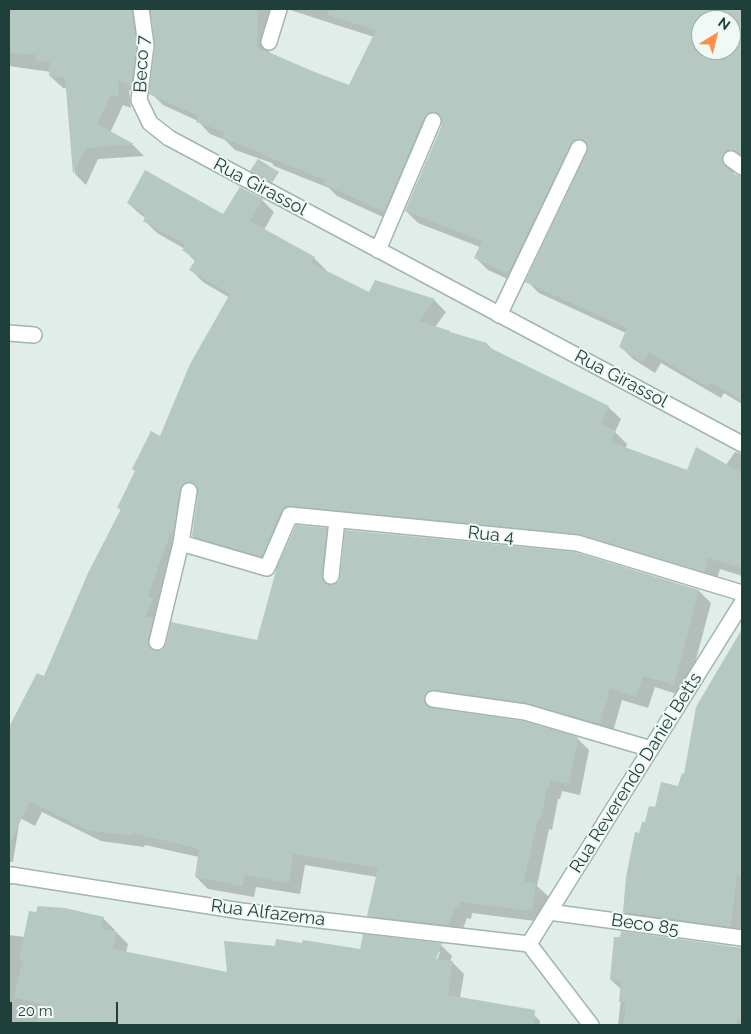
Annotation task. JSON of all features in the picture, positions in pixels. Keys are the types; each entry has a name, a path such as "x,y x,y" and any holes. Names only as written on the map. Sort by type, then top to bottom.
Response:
{"street":[{"name":"Beco 7","path":"141,9 146,45 139,100 150,124 169,138"},
{"path":"270,42 279,9"},
{"path":"378,250 433,120"},
{"name":"Rua Girassol","path":"169,138 742,444"},
{"path":"500,315 579,148"},
{"path":"9,333 34,335"},
{"path":"157,642 181,542 189,491"},
{"name":"Rua 4","path":"181,542 267,568 290,515 577,543 742,593"},
{"path":"331,576 336,520"},
{"name":"Rua Reverendo Daniel Betts","path":"529,944 742,603"},
{"path":"433,699 525,712 651,749"},
{"name":"Rua Alfazema","path":"9,876 241,911 529,944"},
{"name":"Beco 85","path":"548,912 742,938"},
{"path":"529,944 591,1025"}],"building":[{"path":"9,9 132,9 137,45 131,86 118,80 119,98 111,94 97,124 134,144 86,148 73,174 65,77 49,76 50,62 35,60 36,55 9,53"},
{"path":"150,9 258,9 257,47 349,85 376,30 328,15 328,9 742,9 742,156 737,151 732,150 724,153 722,158 725,167 736,175 742,176 742,401 711,382 708,387 649,352 643,362 619,347 627,328 525,282 587,152 587,143 583,140 578,139 571,144 508,274 474,258 482,241 405,211 442,125 441,116 437,113 431,112 424,117 384,212 323,184 325,180 222,138 224,132 196,122 199,116 149,94 155,46"},
{"path":"258,159 279,172 272,183 250,171"},
{"path":"145,170 223,214 240,187 263,199 250,221 315,257 311,263 369,292 375,280 435,299 419,321 487,343 486,346 609,406 601,424 615,430 611,442 687,470 696,447 742,473 742,568 708,558 704,572 578,534 291,506 281,511 262,557 192,536 198,488 190,482 185,482 181,486 173,535 170,534 148,596 153,599 145,617 153,618 148,644 155,651 160,651 164,648 171,622 257,640 277,567 296,525 327,528 322,579 330,585 339,581 345,530 575,552 699,590 674,685 643,676 636,697 610,688 600,724 526,703 434,690 425,694 425,703 428,707 523,721 578,737 569,784 550,780 541,818 538,818 524,881 536,883 532,911 460,902 459,907 455,907 448,925 367,916 378,868 293,854 289,883 244,875 243,886 195,877 199,849 133,833 132,836 87,830 30,801 9,845 9,727 37,673 44,676 88,573 121,509 117,508 135,471 132,469 151,431 160,436 190,364 230,294 189,270 196,259 182,250 186,245 143,221 146,215 127,203"},
{"path":"742,629 742,877 737,876 731,927 623,912 626,877 635,832 639,833 642,822 645,822 649,806 655,807 661,782 678,786 682,773 684,774 696,707"},
{"path":"38,906 65,908 104,917 101,928 117,932 113,949 227,972 224,941 275,946 276,939 302,943 303,940 360,949 363,934 442,943 436,959 453,961 448,995 535,1010 534,1025 36,1025 41,1004 14,997 23,960 19,959 29,911 36,912"},
{"path":"621,931 742,949 742,1020 737,1020 737,1025 624,1025 626,1002 619,1002 621,981 610,980 614,937 620,937"}]}
